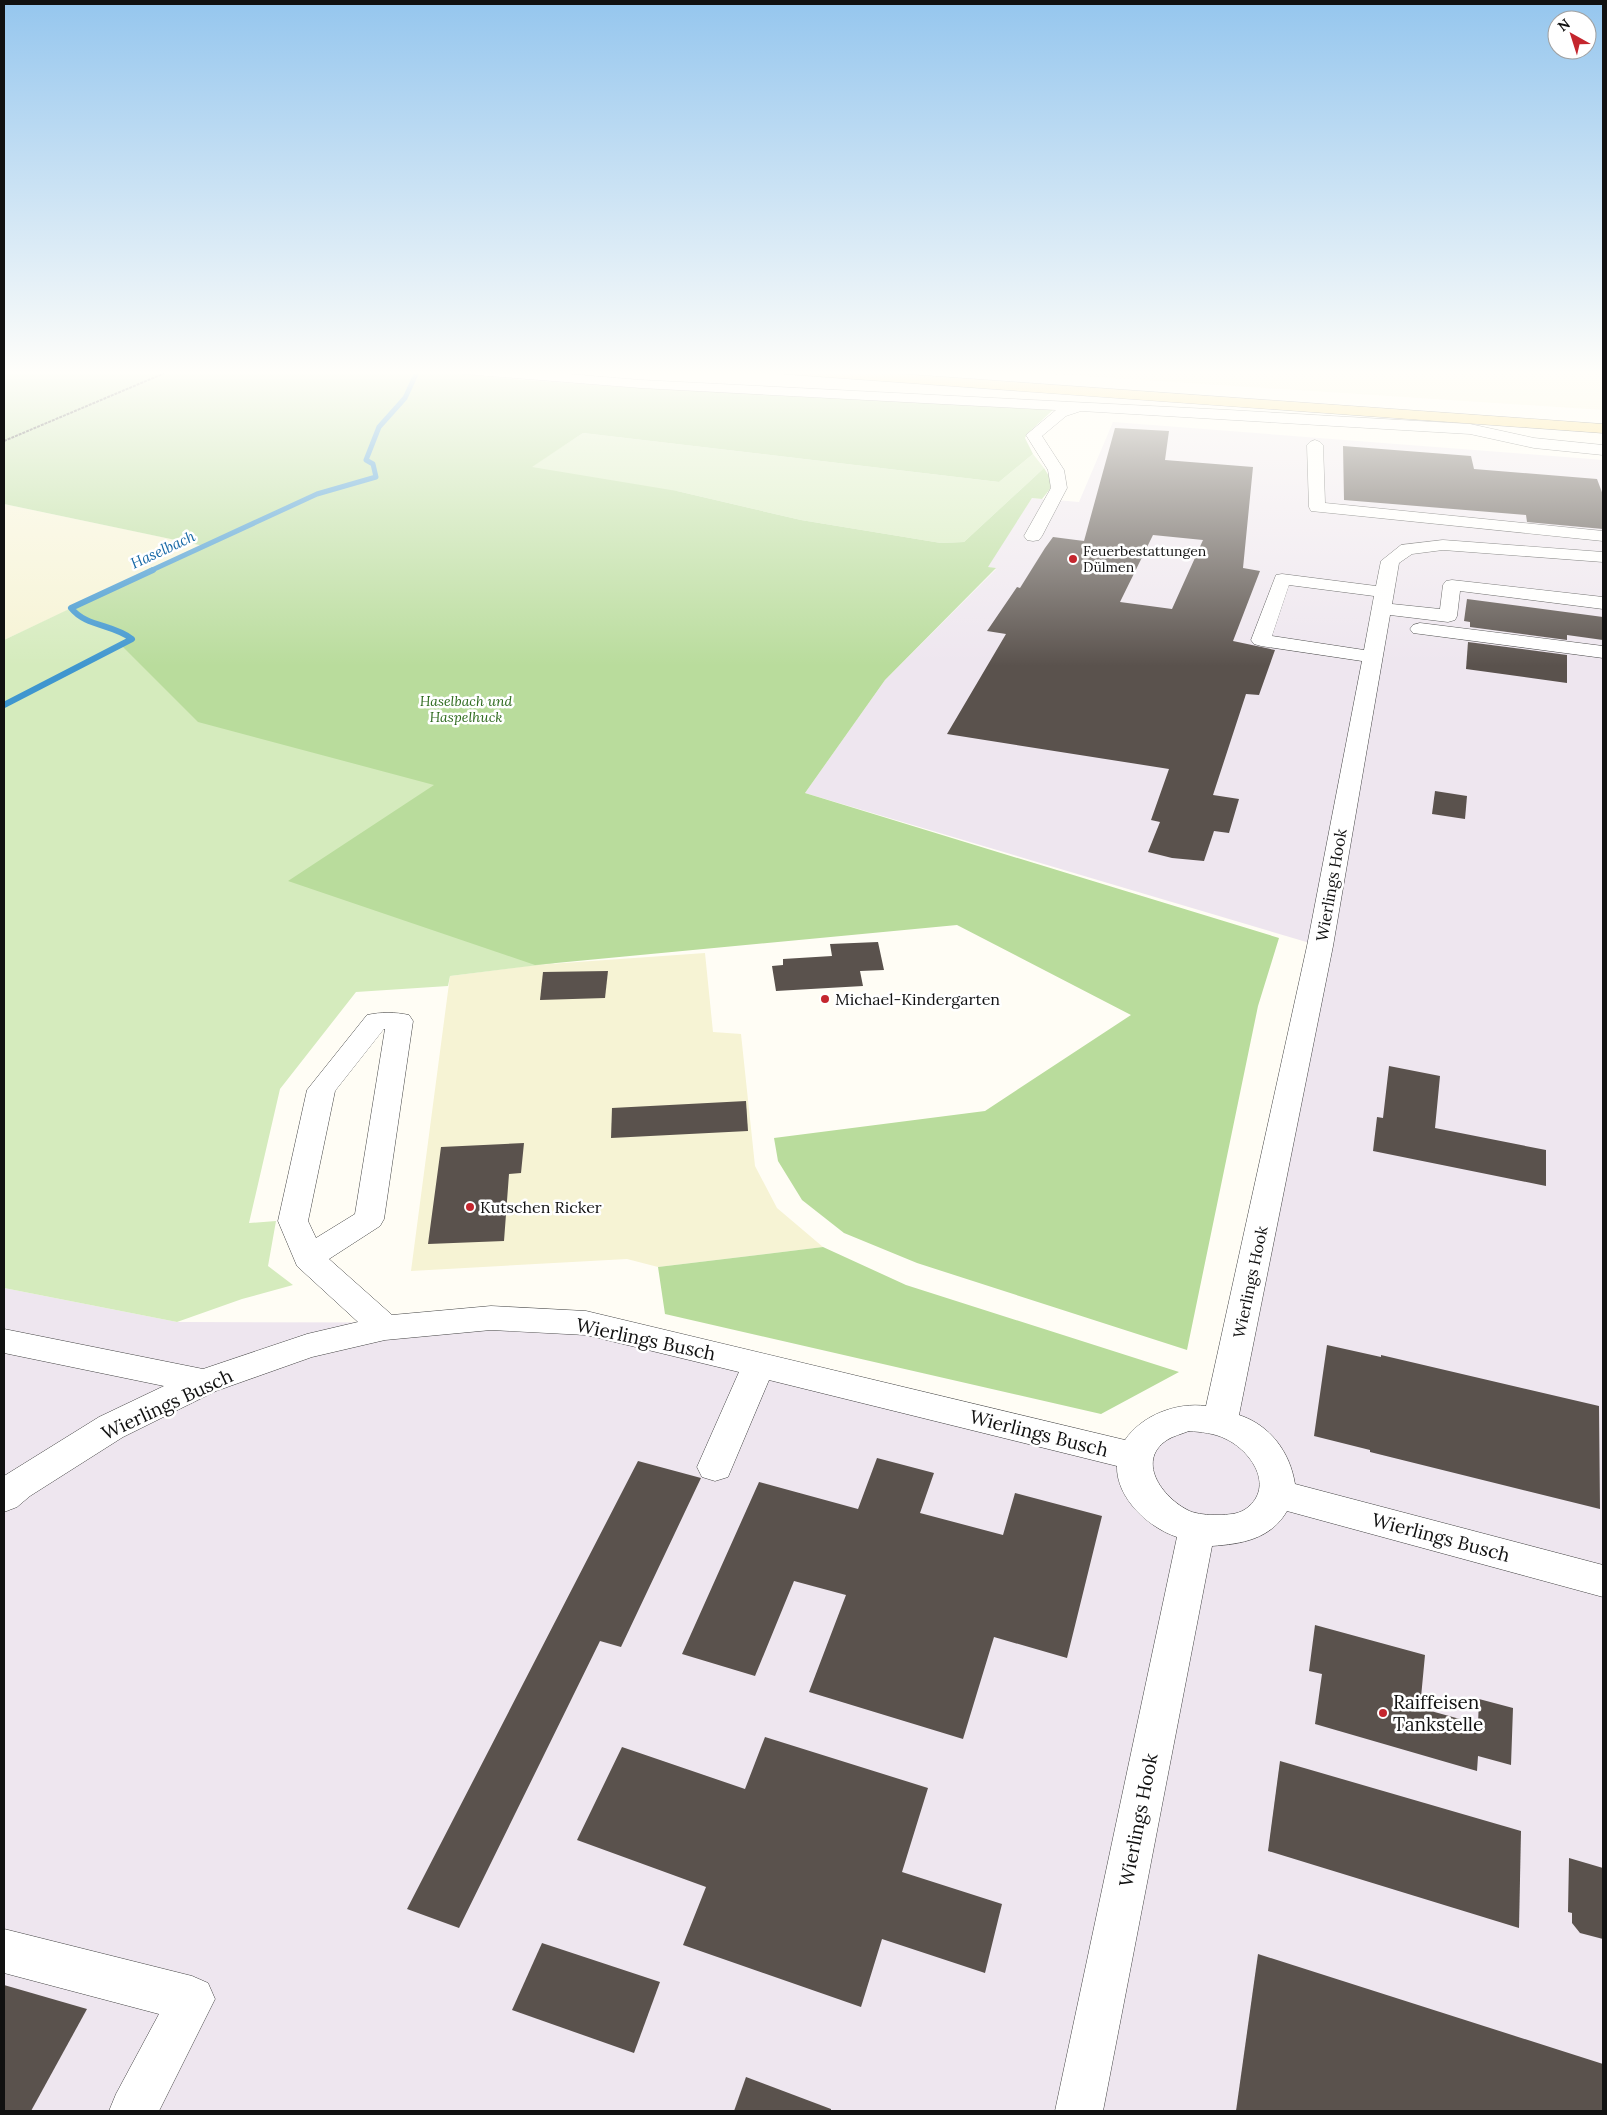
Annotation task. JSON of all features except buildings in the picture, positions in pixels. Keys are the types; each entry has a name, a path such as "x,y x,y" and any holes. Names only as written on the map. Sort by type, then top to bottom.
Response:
{"street":[{"path":"1033,536 1059,488 1055,469"},
{"path":"1316,469 1317,507 1603,536"},
{"name":"Wierlings Hook","path":"1220,1422 1320,946 1390,561 1407,549 1443,545 1533,573 1603,557"},
{"path":"1381,608 1448,616 1452,585 1533,573 1603,602"},
{"path":"1372,657 1261,640 1282,579 1381,608 1603,652"},
{"path":"308,1258 369,1219 400,1022 376,1021 321,1090 293,1221 308,1258 384,1328"},
{"name":"Wierlings Busch","path":"4,1496 111,1427 204,1382 307,1346 384,1328 491,1318 586,1323 1135,1456"},
{"path":"4,1341 204,1382"},
{"path":"715,1468 759,1364"},
{"path":"1187,1418 1220,1422 1245,1433 1266,1451 1277,1472 1278,1494 1269,1512 1250,1526 1225,1532 1197,1530 1174,1521 1155,1508 1142,1492 1135,1474 1135,1456 1141,1442 1153,1430 1168,1422 1187,1418"},
{"name":"Wierlings Busch","path":"1278,1494 1603,1581"},
{"name":"Wierlings Hook","path":"1080,2111 1197,1530"},
{"path":"4,1951 192,1999 133,2111"}],"shaded area":[{"path":"1093,469 1603,469 1603,2111 4,2111 4,1288 177,1322 586,1323 1135,1456 1141,1442 1219,1422 1320,946 805,793 885,680 996,569 987,567 1032,498 1079,502"},
{"path":"4,504 205,546 4,640"},
{"path":"705,953 713,1032 741,1034 755,1166 777,1208 823,1247 658,1267 627,1259 411,1271 450,976 535,965"}],"green space":[{"path":"4,469 542,469 677,491 801,520 941,543 964,542 1044,469 1052,481 1050,489 1042,499 1032,498 988,567 996,568 885,680 805,793 1279,938 1258,1006 1187,1350 917,1263 844,1233 802,1200 778,1161 774,1138 985,1111 1131,1015 957,925 535,965 288,881 434,785 198,722 121,645 132,639 118,629 85,617 70,608 204,546 4,504"},
{"name":"Haselbach und Haspelhuck","path":"320,469 886,469 999,482 1015,469 1043,469 964,542 941,543 801,520 677,491 555,963 450,976 448,986 356,992 280,1089 249,1223 276,1221 268,1266 293,1285 242,1299 177,1322 4,1288 4,640 275,511"},
{"path":"886,469 1015,469 999,482"},
{"path":"823,1247 906,1285 1179,1372 1101,1414 665,1314 658,1267"}],"waterway":[{"name":"Haselbach","path":"150,571 317,494 376,477 374,469"},
{"name":"Haselbach","path":"4,705 132,639 117,630 84,619 71,608 153,570"}],"place":[{"name":"Feuerbestattungen Dülmen","path":"1073,559"},
{"name":"Michael-Kindergarten","path":"825,999"},
{"name":"Kutschen Ricker","path":"470,1207"},
{"name":"Raiffeisen Tankstelle","path":"1383,1713"}]}
